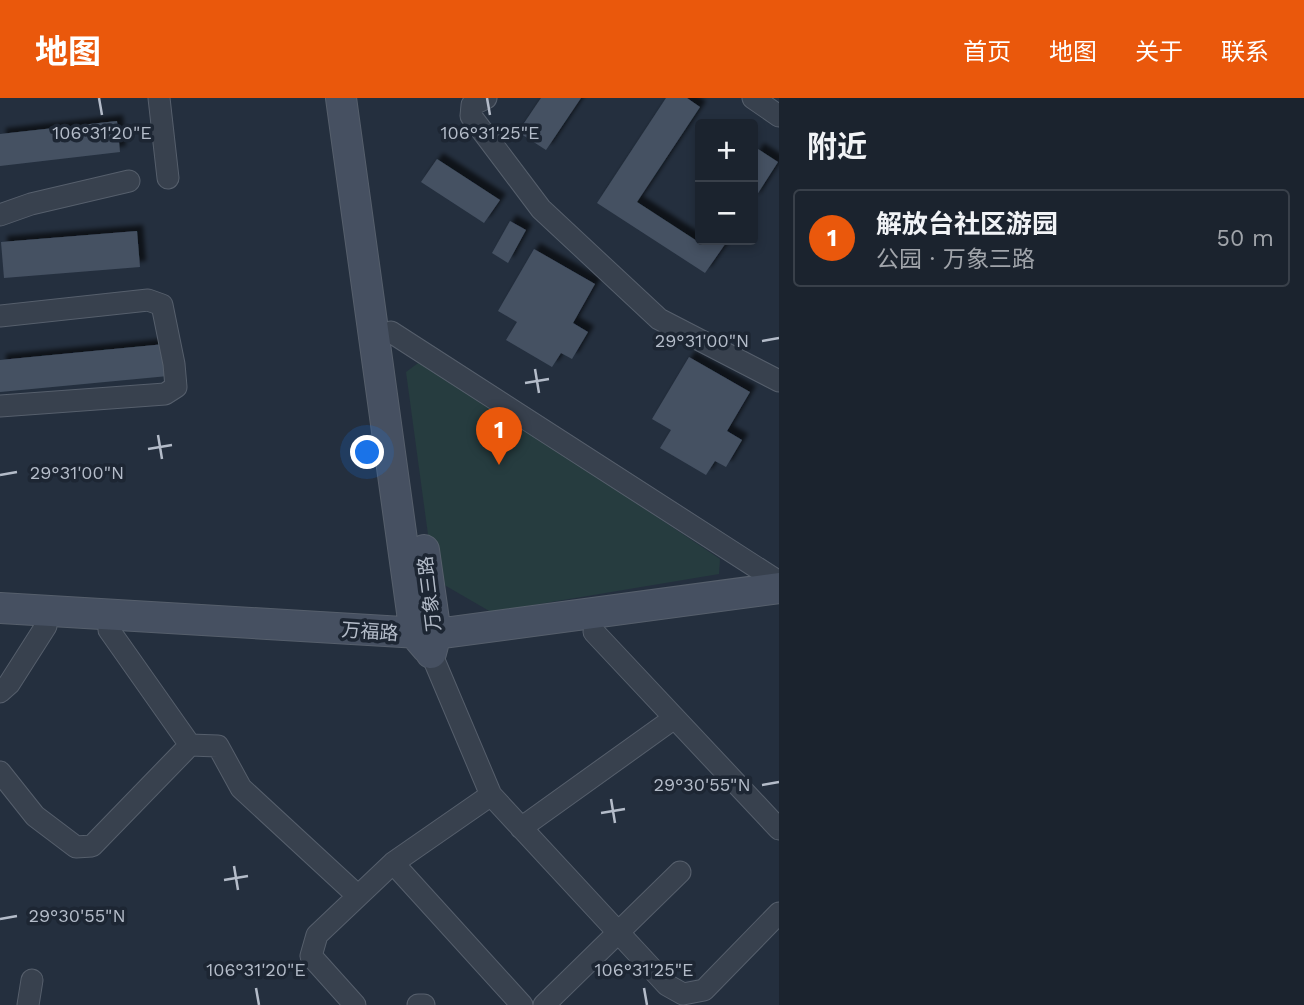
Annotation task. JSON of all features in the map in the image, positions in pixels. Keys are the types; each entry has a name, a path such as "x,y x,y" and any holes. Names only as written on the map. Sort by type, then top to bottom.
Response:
{"street":[{"path":"159,98 168,178"},
{"name":"万象三路","path":"341,98 427,640"},
{"name":"万象三路","path":"359,98 391,332 427,640"},
{"path":"486,98 472,105 471,116 541,209 659,319 779,381"},
{"path":"753,98 779,116"},
{"path":"0,215 31,204 129,181"},
{"path":"0,316 148,300 162,305 176,387 165,394 0,406"},
{"path":"391,332 779,582"},
{"name":"万福路","path":"0,608 427,640 779,588"},
{"name":"万福路","path":"0,625 427,640 594,632 779,608"},
{"path":"0,692 9,684 46,626"},
{"path":"109,630 190,745"},
{"path":"594,632 779,829"},
{"path":"427,640 491,795 667,985 683,994 704,990 779,913"},
{"path":"522,828 673,719"},
{"path":"0,772 35,816 76,847 92,846 190,745 218,746 241,788 358,897"},
{"path":"355,1005 311,957 317,934 393,863 491,795"},
{"path":"393,863 522,1005"},
{"path":"544,1005 680,872"},
{"path":"28,1005 32,981"},
{"path":"418,1005 424,1005"}],"green space":[{"path":"422,360 720,559 719,574 491,612 434,579 406,372"}],"building":[{"path":"541,98 581,98 546,150 518,132"},
{"path":"666,98 687,98 700,107 637,202 695,240 695,245 725,245 705,273 597,203"},
{"path":"117,121 120,152 0,166 0,134"},
{"path":"758,149 778,162 758,193"},
{"path":"437,159 500,200 484,223 421,182"},
{"path":"510,221 526,230 508,263 492,253"},
{"path":"137,231 140,267 4,278 1,242"},
{"path":"534,249 595,284 573,323 588,332 572,359 561,353 552,367 506,340 517,322 498,311"},
{"path":"165,344 168,376 0,392 0,360"},
{"path":"689,357 750,392 727,431 742,440 726,467 715,461 706,475 660,448 671,430 652,419"}],"place":[{"name":"解放台社区游园","path":"499,465"}]}
